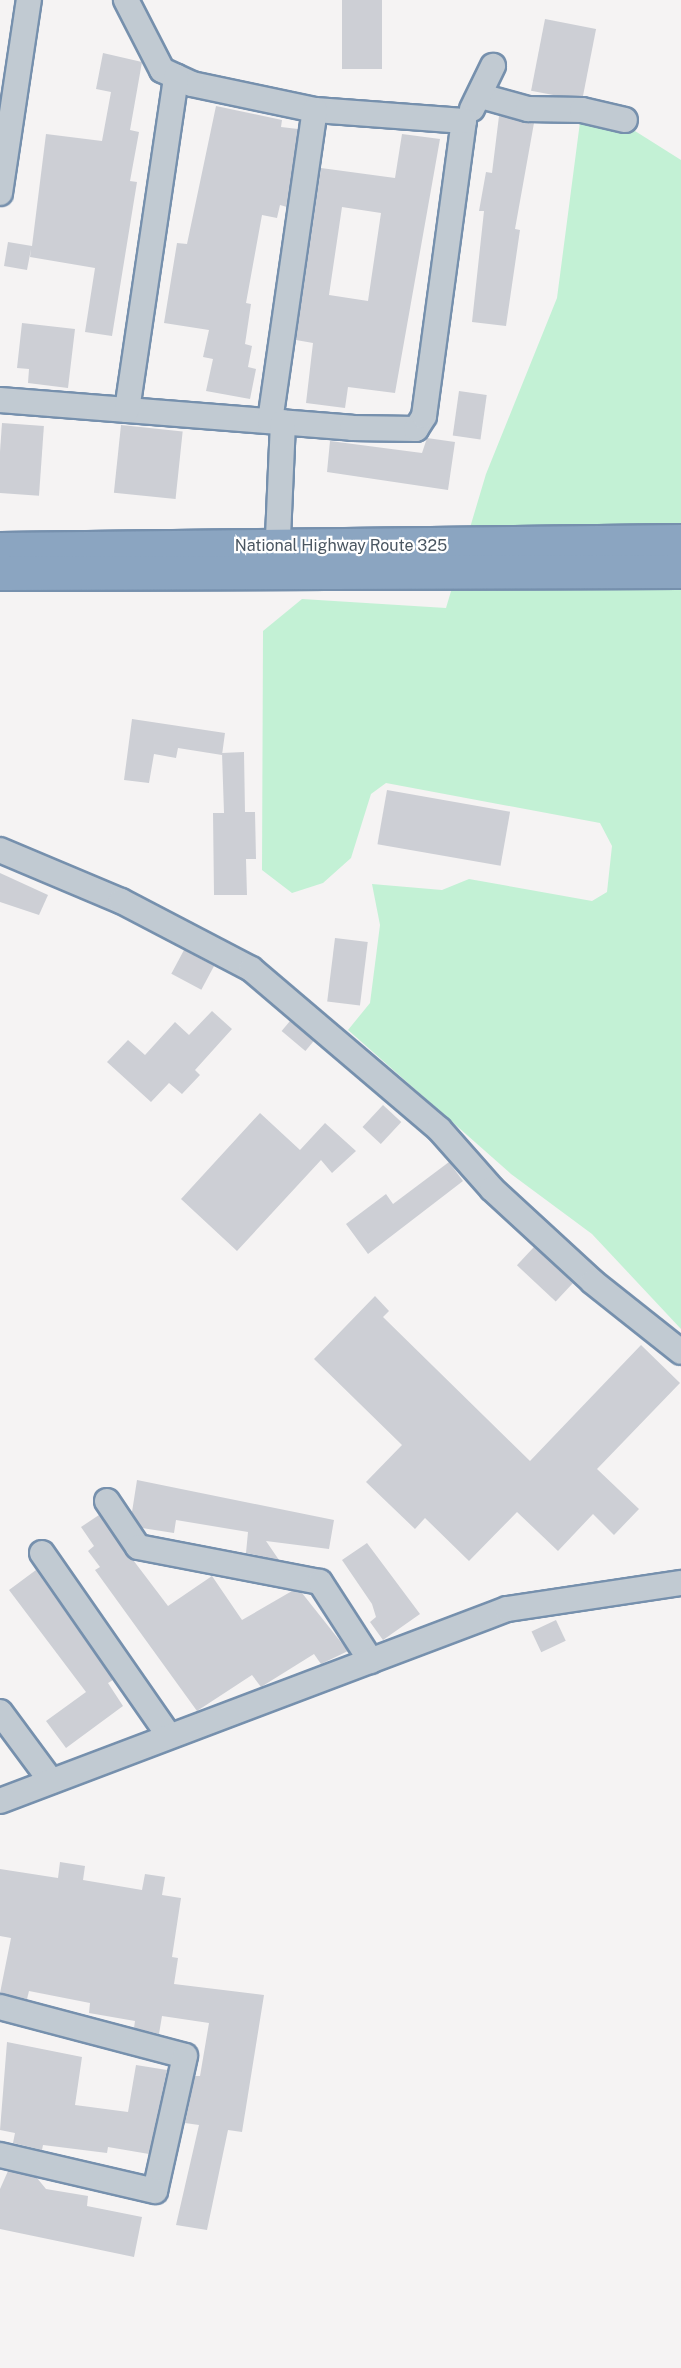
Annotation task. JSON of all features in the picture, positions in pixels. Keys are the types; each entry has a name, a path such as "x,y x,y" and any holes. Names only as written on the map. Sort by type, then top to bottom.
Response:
{"highway":[{"name":"National Highway Route 325","path":"0,573 681,541"},
{"name":"National Highway Route 325","path":"0,549 277,560 681,571"}],"street":[{"path":"0,193 5,126 29,0"},
{"path":"126,0 162,70 176,76 315,110 464,121"},
{"path":"0,400 277,422 416,429 424,416 464,121 481,96 493,66"},
{"path":"127,410 176,76"},
{"path":"481,96 528,109 582,110 625,120"},
{"path":"277,560 277,422 315,110"},
{"path":"0,849 121,901 251,969 439,1129 492,1189 593,1282 681,1352"},
{"path":"107,1501 138,1547 320,1582 371,1661"},
{"path":"42,1553 168,1734"},
{"path":"0,1801 168,1734 507,1609 681,1583"},
{"path":"0,1712 51,1781"},
{"path":"0,2007 185,2056 155,2191 0,2155"}],"green space":[{"path":"580,122 635,131 681,160 681,1329 592,1234 511,1174 348,1030 370,1003 380,925 372,884 442,890 469,879 592,901 607,892 612,846 600,823 386,783 371,794 351,858 323,883 292,893 262,870 263,631 302,599 446,608 486,474 557,298"}],"building":[{"path":"342,0 382,0 382,69 342,69"},
{"path":"545,19 596,29 582,101 531,91"},
{"path":"103,53 142,62 130,130 139,132 130,181 137,182 112,336 85,332 95,268 30,257 31,249 27,270 4,266 8,242 32,246 46,134 102,141 111,92 96,89"},
{"path":"216,106 282,120 281,127 298,129 287,207 280,205 277,218 262,215 246,303 251,304 245,344 252,346 248,367 256,369 250,399 206,391 213,359 203,357 209,330 164,323 177,243 187,244"},
{"path":"499,116 534,123 515,229 520,230 506,326 472,322 484,211 479,211 486,172 492,173"},
{"path":"402,134 440,139 395,393 348,387 345,408 306,403 313,343 296,340 321,168 395,178","holes":["342,207 381,213 368,301 329,295"]},
{"path":"22,323 75,329 68,388 28,383 29,369 17,368"},
{"path":"459,391 487,395 480,439 453,436"},
{"path":"2,423 44,426 39,496 0,493"},
{"path":"121,425 183,431 176,499 114,493"},
{"path":"427,438 455,442 448,490 327,472 330,441 422,453"},
{"path":"132,719 225,733 222,755 178,748 176,758 154,754 149,783 124,780"},
{"path":"244,752 245,812 255,812 256,859 246,859 247,895 214,895 213,813 224,813 222,753"},
{"path":"387,790 510,812 501,866 377,844"},
{"path":"0,873 48,895 39,915 0,902"},
{"path":"335,938 368,942 360,1006 327,1002"},
{"path":"184,950 214,966 201,990 171,974"},
{"path":"212,1011 232,1029 195,1070 200,1075 182,1094 169,1083 151,1102 107,1062 128,1040 145,1055 175,1022 189,1035"},
{"path":"290,1021 314,1041 305,1051 282,1031"},
{"path":"383,1105 401,1122 381,1144 363,1127"},
{"path":"260,1113 300,1150 325,1123 356,1151 332,1173 321,1160 237,1251 181,1199"},
{"path":"449,1162 463,1181 368,1254 346,1224 386,1194 393,1204"},
{"path":"534,1247 573,1283 556,1301 517,1265"},
{"path":"375,1296 389,1311 383,1317 530,1461 641,1345 680,1383 597,1469 639,1509 614,1535 593,1514 558,1551 517,1512 469,1561 425,1518 415,1529 366,1482 402,1445 314,1359"},
{"path":"137,1480 334,1520 329,1549 266,1541 279,1560 246,1553 248,1532 176,1520 174,1533 142,1528 132,1512"},
{"path":"99,1515 168,1606 212,1576 242,1620 292,1591 302,1593 348,1651 321,1664 314,1654 261,1687 252,1675 197,1711 95,1570 100,1567 88,1551 94,1546 81,1527"},
{"path":"367,1543 420,1614 383,1640 370,1622 376,1617 372,1604 342,1560"},
{"path":"36,1570 113,1680 108,1683 123,1706 66,1748 46,1721 86,1692 9,1590"},
{"path":"556,1620 566,1641 541,1652 532,1631"},
{"path":"60,1862 85,1866 83,1880 142,1890 145,1874 165,1877 162,1895 181,1898 172,1957 178,1958 174,1984 264,1995 242,2132 228,2130 207,2230 176,2225 199,2125 185,2123 195,2076 200,2076 209,2023 162,2016 159,2034 134,2028 135,2021 89,2013 90,2003 29,1991 27,1999 0,1993 11,1938 0,1936 0,1869 58,1878"},
{"path":"7,2042 82,2057 75,2105 128,2112 136,2065 167,2070 149,2154 108,2147 107,2153 43,2145 42,2150 13,2143 15,2133 0,2130"},
{"path":"8,2171 37,2178 46,2189 88,2196 87,2206 142,2217 134,2257 0,2229 0,2189"}]}
